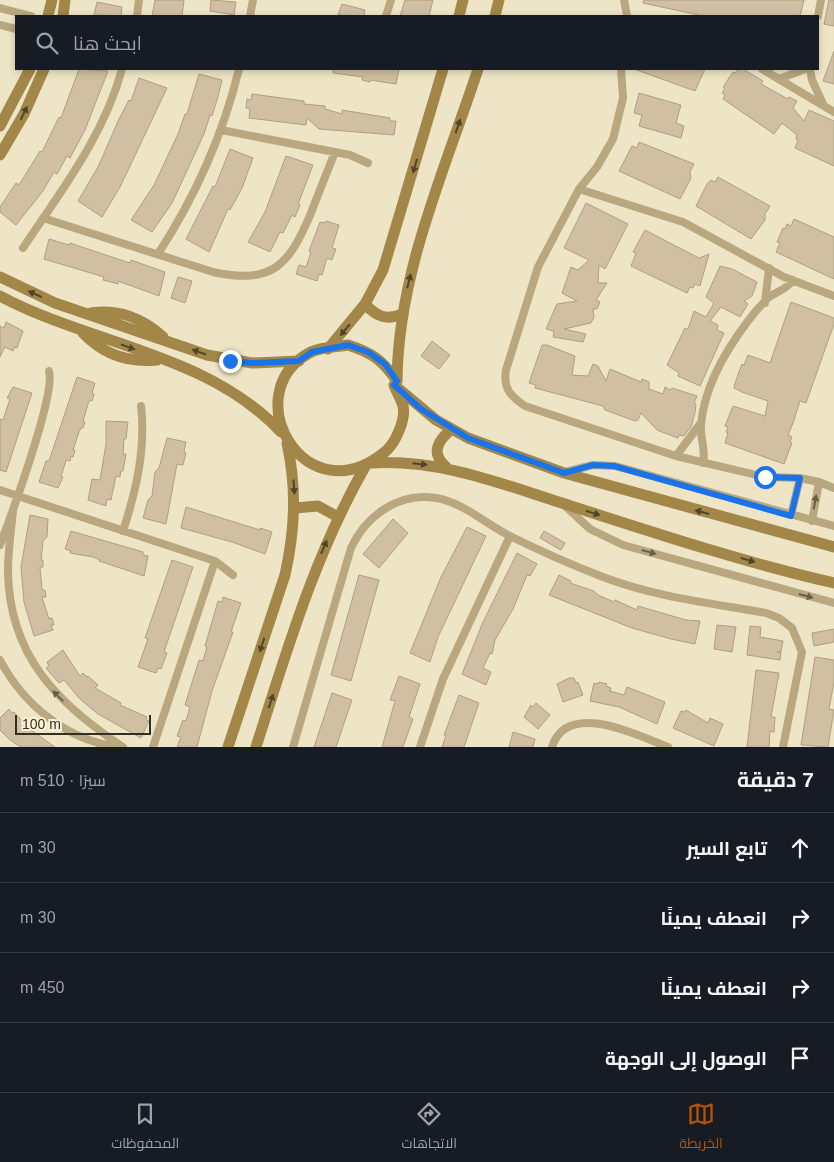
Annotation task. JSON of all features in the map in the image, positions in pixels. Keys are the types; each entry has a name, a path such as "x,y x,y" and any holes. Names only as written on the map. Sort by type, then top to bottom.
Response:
{"street":[{"path":"48,15 52,0"},
{"path":"62,15 65,0"},
{"path":"136,15 139,0"},
{"path":"250,15 253,0"},
{"path":"386,15 391,0"},
{"path":"459,15 464,0"},
{"path":"494,15 499,0"},
{"path":"624,0 627,15"},
{"path":"818,15 821,0"},
{"path":"0,8 28,15"},
{"path":"0,25 15,29"},
{"path":"0,126 29,70"},
{"path":"0,154 24,114 44,70"},
{"path":"23,248 90,145 114,92 122,70"},
{"path":"158,254 194,191 221,130 239,70"},
{"path":"328,349 365,304 390,251 443,70"},
{"path":"395,383 402,314 415,259 478,70"},
{"path":"622,70 623,98 613,139 597,167 579,189 538,267 506,370 506,387 510,395 525,406 676,456 765,477 800,478 819,482 834,488"},
{"path":"764,70 834,112"},
{"path":"779,79 802,70"},
{"path":"810,70 817,94 824,106"},
{"path":"221,130 358,157 368,163"},
{"path":"43,218 234,276 257,275 273,269 286,260 300,239 335,152"},
{"path":"579,189 683,222 793,280 834,296"},
{"path":"764,303 769,268"},
{"path":"0,277 55,303 230,361 252,363 299,361"},
{"path":"676,456 680,449 694,435 701,422 710,389 724,358 742,329 764,303 787,287 793,280"},
{"path":"0,296 35,313 203,375 225,386 266,416 298,454 312,464 330,470 348,470 369,464 409,462 446,467 806,577 834,583"},
{"path":"365,304 380,316 395,317 402,314"},
{"path":"86,314 115,312 129,316 155,330 166,340"},
{"path":"93,334 98,318"},
{"path":"80,330 97,345 117,356 146,361 161,359"},
{"path":"145,353 150,335"},
{"path":"228,747 285,575 294,530 294,485 285,437 278,415 279,395 286,376 299,361 312,352 348,345 368,352 385,364 395,383 403,407 399,429 388,448 369,464 338,517 309,583 256,747"},
{"path":"0,544 13,511 48,398 51,377 49,371"},
{"path":"395,383 421,409 468,438 564,473 834,547"},
{"path":"123,531 135,490 141,454 141,406"},
{"path":"701,422 703,463"},
{"path":"446,467 437,456 437,448 444,435 452,429"},
{"path":"564,473 593,465 614,466 791,516 834,526"},
{"path":"791,516 800,478"},
{"path":"812,521 819,482"},
{"path":"0,490 215,561 234,575"},
{"path":"293,747 351,548 359,532 378,512 402,501 434,498 449,501 510,536 626,584 657,593 766,613 779,618 792,628 802,652 783,747"},
{"path":"563,504 590,529 624,545 834,603"},
{"path":"295,508 318,506 338,517"},
{"path":"13,511 8,572 12,605 24,644 32,662 53,692 73,711 123,747"},
{"path":"420,747 443,678 510,536"},
{"path":"153,747 215,561"},
{"path":"0,660 23,694 50,720 71,732 118,747"},
{"path":"552,747 554,740 565,729 583,723 597,722 668,747"}],"building":[{"path":"155,0 184,0 182,15 152,15"},
{"path":"211,0 236,2 234,15 210,11"},
{"path":"405,0 433,0 429,15 400,15"},
{"path":"644,0 804,0 800,15 698,15 643,3"},
{"path":"829,0 834,0 834,26 824,24"},
{"path":"97,2 122,7 121,15 94,15"},
{"path":"342,4 365,10 364,15 338,15"},
{"path":"834,51 834,84 823,81"},
{"path":"79,70 108,71 85,130 70,158 67,156 57,174 54,172 43,191 16,225 0,212 0,207 16,183 19,185 40,151 42,152 59,117 61,118"},
{"path":"333,70 399,70 396,84 370,80 370,82 362,80 363,77 333,73"},
{"path":"637,70 705,70 695,91"},
{"path":"737,70 745,70 763,81 761,84 788,99 789,97 797,101 793,108 804,121 809,110 834,121 834,166 795,148 798,140 796,139 797,135 782,123 774,134 723,99 725,95 722,93 725,88 723,87 733,72 735,73"},
{"path":"199,74 222,80 217,100 212,116 210,115 204,134 172,203 152,232 131,220 154,185 178,134 185,114 187,114"},
{"path":"139,78 167,88 120,187 102,217 78,201 98,167 129,100 131,101"},
{"path":"639,93 681,105 676,123 684,126 681,138 639,126 642,115 634,113"},
{"path":"252,94 304,101 304,104 325,106 325,109 342,114 342,110 390,118 390,121 396,121 394,135 319,129 307,118 306,125 249,118 250,109 246,108 247,99 251,100"},
{"path":"639,142 694,164 690,172 691,178 680,199 619,171 632,146 637,148"},
{"path":"230,149 253,158 242,188 230,210 228,209 209,252 186,239 213,186 215,187"},
{"path":"286,156 313,165 295,217 292,215 283,233 280,232 270,252 248,242 265,212"},
{"path":"718,177 770,206 765,214 765,220 751,239 696,206 707,184 711,180 715,182"},
{"path":"586,203 628,224 605,269 599,265 598,283 607,283 596,300 600,302 597,309 593,309 594,317 591,323 564,329 586,334 583,342 553,337 554,331 546,329 557,304 577,301 562,293 571,267 578,270 589,260 564,248"},
{"path":"794,219 834,237 834,279 776,252 780,243 777,242 783,228 785,229 787,224 791,226"},
{"path":"326,221 339,225 332,248 336,249 332,260 327,258 322,275 319,274 317,281 296,274 299,265 306,267 311,252 309,251 320,222 325,223"},
{"path":"645,230 699,258 709,254 700,286 695,284 693,288 690,287 687,293 631,266 636,253 633,252"},
{"path":"49,239 69,245 70,243 130,263 131,260 165,272 159,296 118,281 118,284 103,280 104,277 44,259"},
{"path":"720,266 732,269 757,282 752,296 744,301 748,304 740,317 721,307 710,321 718,325 717,330 724,333 700,386 678,376 679,373 667,365 685,328 688,329 694,311 706,317 714,303 706,297"},
{"path":"178,277 192,281 185,303 171,298"},
{"path":"791,302 834,318 834,324 806,403 800,401 788,435 792,437 790,442 792,443 784,464 725,443 728,427 725,426 733,406 765,416 768,401 734,388 735,383 742,364 744,365 748,355 770,363"},
{"path":"6,322 23,331 17,348 15,347 13,351 5,347 0,357 0,326 4,328"},
{"path":"432,341 450,355 439,369 421,356"},
{"path":"542,345 547,345 575,356 572,375 588,376 593,364 598,366 606,381 610,369 641,382 642,379 649,382 649,389 663,394 665,387 670,390 672,388 697,396 694,403 696,404 695,413 691,427 684,436 679,435 678,438 657,430 641,413 638,420 635,421 605,410 603,406 535,388 536,385 529,383"},
{"path":"77,377 95,383 92,393 94,394 92,401 90,400 88,404 83,421 85,422 79,432 73,450 75,450 73,457 71,456 70,461 66,460 61,477 63,477 58,488 39,482 46,461 49,461"},
{"path":"13,387 32,393 6,472 0,470 0,419 3,420 10,399 7,398"},
{"path":"106,421 128,422 126,439 124,439 123,454 126,454 123,471 121,471 120,477 116,476 111,500 107,499 106,506 88,500 92,479 100,480 106,444"},
{"path":"167,438 186,442 184,452 186,453 183,465 177,464 166,524 143,518 148,500 152,496 155,472 159,468"},
{"path":"186,507 272,532 265,554 232,542 181,528"},
{"path":"30,515 48,519 47,537 43,541 41,560 43,560 43,567 40,567 42,590 45,590 46,597 42,597 49,619 52,618 54,625 51,625 53,630 34,636 24,602 21,567"},
{"path":"393,519 408,533 379,568 363,554"},
{"path":"467,527 486,536 438,637 430,662 410,653 441,577"},
{"path":"71,531 143,552 143,555 148,556 144,576 99,561 93,557 70,553 71,551 65,549"},
{"path":"544,531 565,543 561,550 540,538"},
{"path":"517,553 537,564 530,576 527,575 513,609 495,640 492,654 490,653 483,668 491,672 486,685 462,674 483,622"},
{"path":"172,560 193,567 164,652 167,653 161,669 158,668 156,673 138,667 148,639 145,638"},
{"path":"359,575 379,580 351,681 331,675"},
{"path":"559,575 571,581 570,583 594,591 598,595 637,610 638,606 686,620 700,621 695,644 632,628 549,595"},
{"path":"223,597 241,603 231,632 233,632 212,691 197,747 177,747 181,737 177,736 183,720 186,721 190,707 185,705 199,660 203,661 207,647 205,646 218,601 222,602"},
{"path":"717,625 736,627 732,652 714,649"},
{"path":"750,626 761,627 760,637 783,641 781,651 777,652 781,652 780,660 747,655"},
{"path":"834,629 834,642 814,646 812,633"},
{"path":"63,650 80,676 83,673 98,685 95,688 121,703 120,705 147,717 146,720 149,721 141,738 98,714 80,699 64,680 59,683 51,674 46,668 49,666 47,662"},
{"path":"815,657 834,660 834,682 829,709 834,710 828,747 801,745"},
{"path":"756,670 779,673 771,717 775,717 774,732 770,731 769,747 747,747"},
{"path":"399,676 420,684 409,717 413,719 403,747 382,747 395,701 390,700"},
{"path":"569,678 574,678 576,683 578,682 583,695 563,702 557,684"},
{"path":"599,682 607,684 606,686 611,688 610,691 624,695 627,687 665,702 657,724 619,707 590,701 594,683 598,684"},
{"path":"332,693 352,700 336,747 314,747"},
{"path":"459,695 479,703 464,747 442,747 446,735 444,735"},
{"path":"536,703 550,715 538,729 524,717 531,705 533,707"},
{"path":"9,709 28,728 55,747 21,747 10,740 0,730 0,718"},
{"path":"686,710 708,723 710,718 723,724 714,746 673,728 681,711 685,712"},
{"path":"513,732 535,739 533,747 509,747"}],"route":[{"path":"230,361 276,363 299,361 312,352 348,345 368,352 385,364 397,381 394,385 407,397 436,420 468,438 564,473 593,465 614,466 791,516 800,478 765,477"}]}
